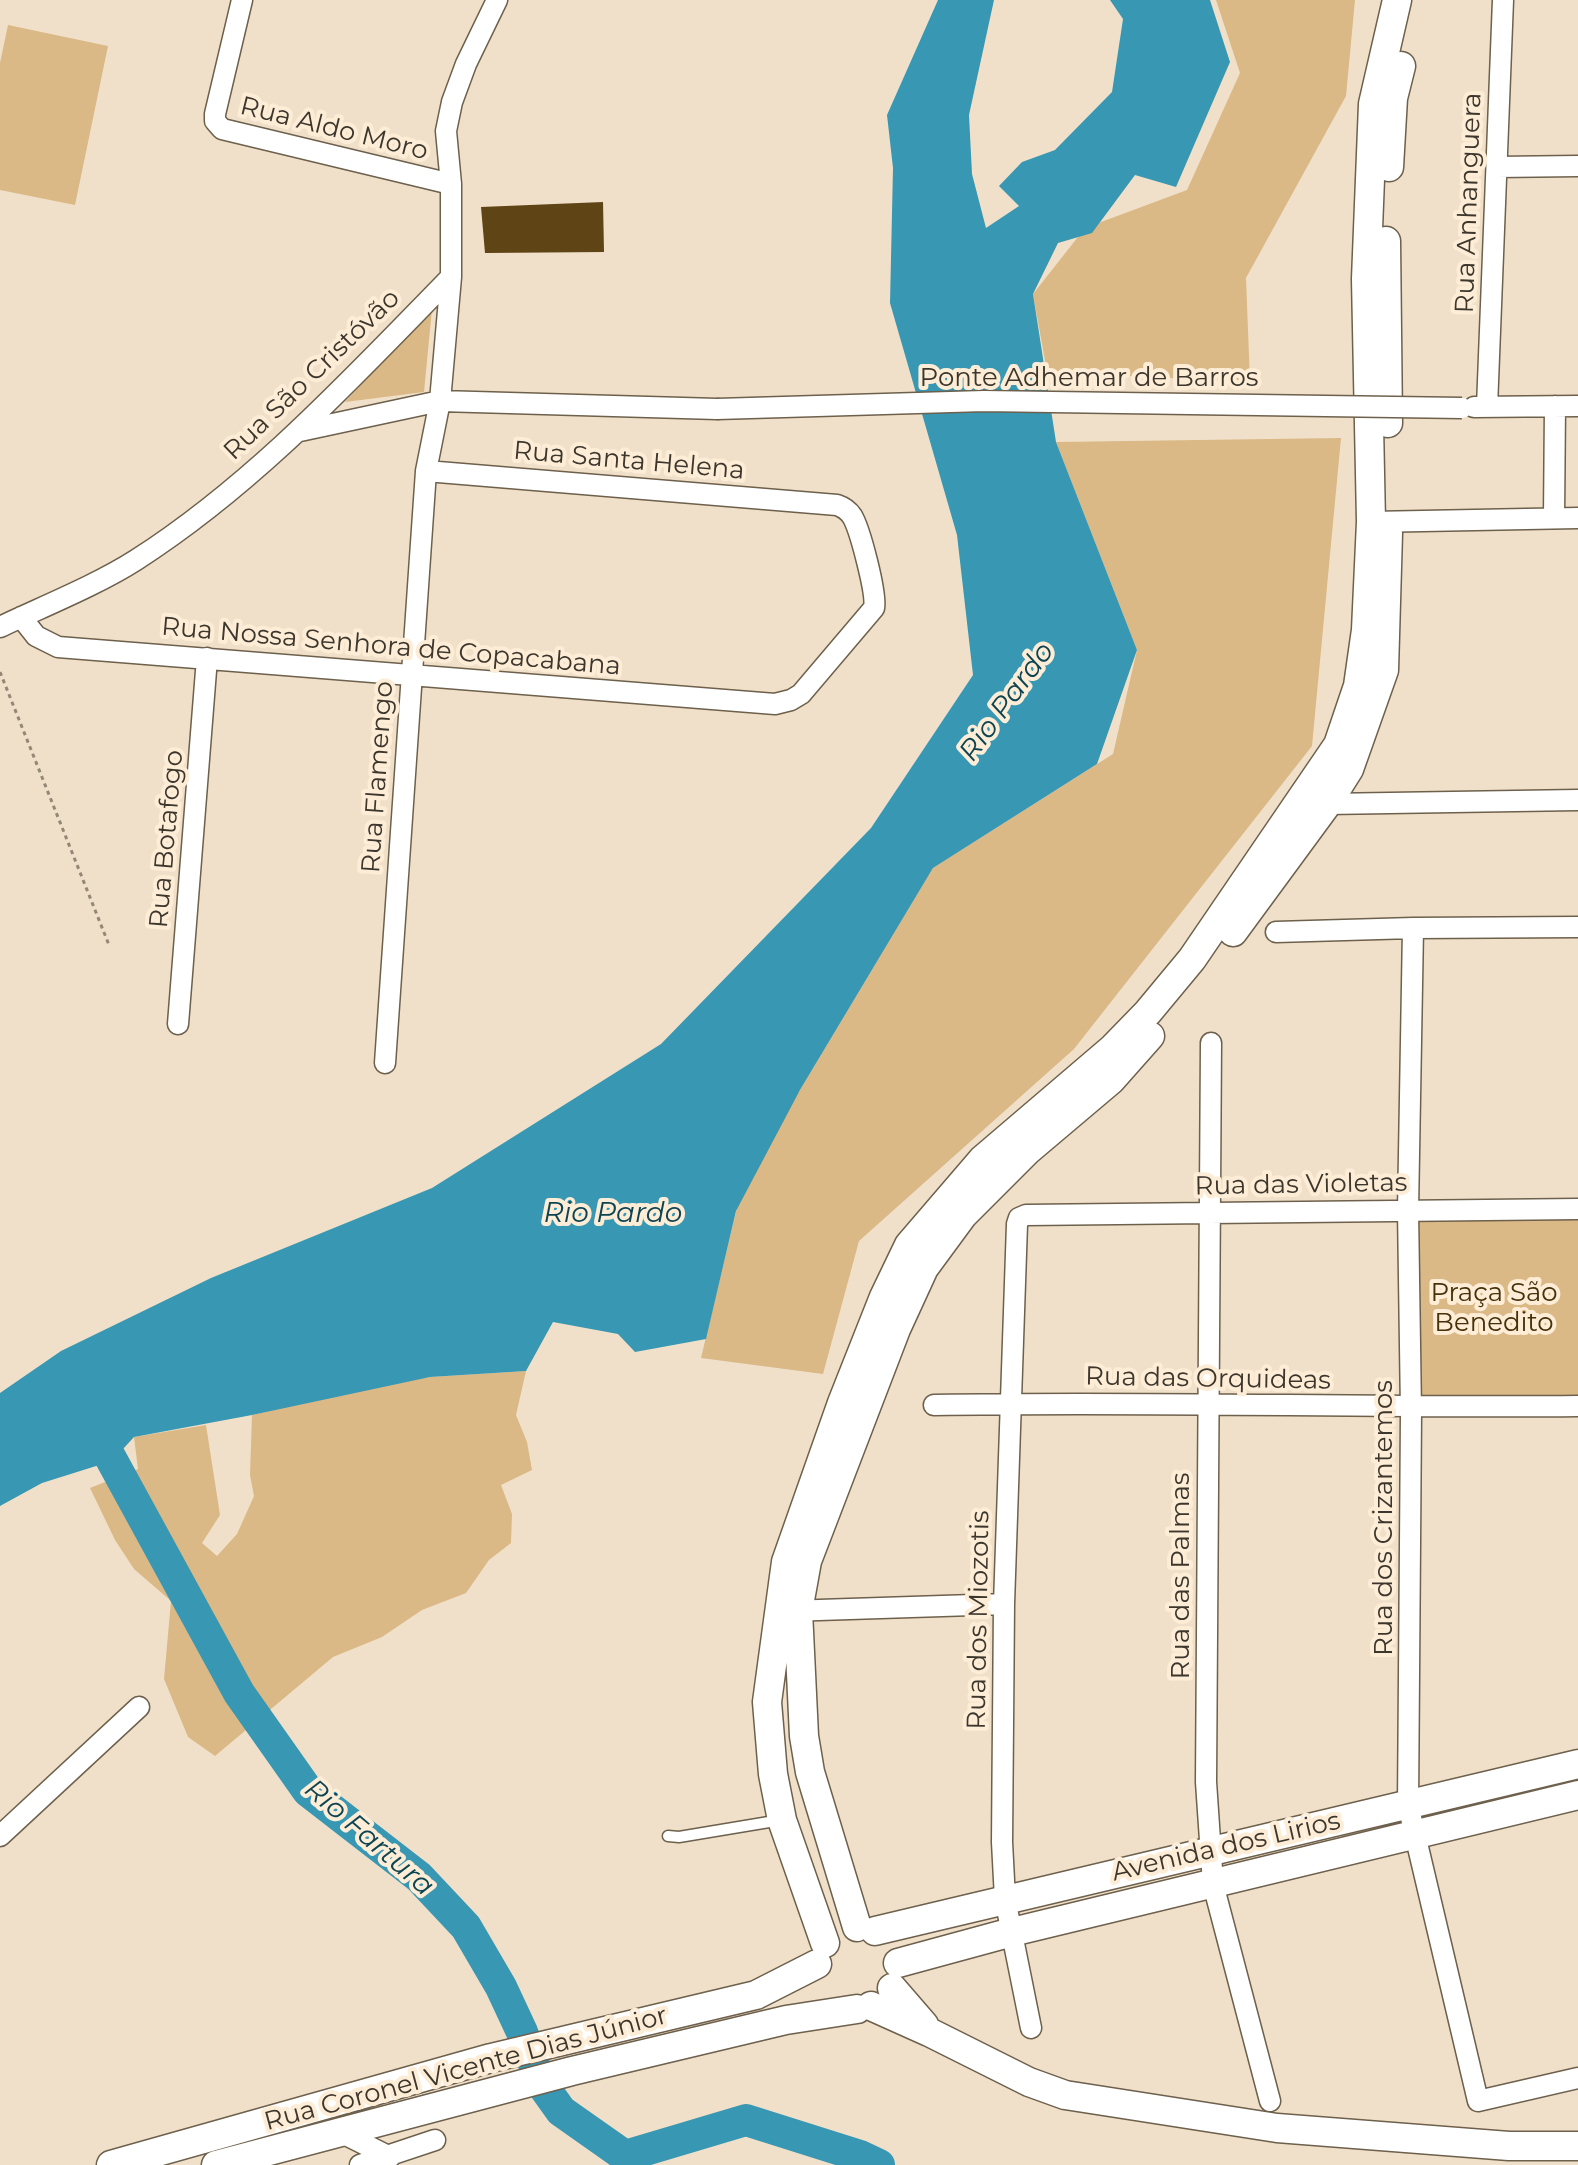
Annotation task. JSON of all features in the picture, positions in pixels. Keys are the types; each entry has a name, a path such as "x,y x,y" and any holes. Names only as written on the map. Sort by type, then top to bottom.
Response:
{"main road":[{"path":"821,1954 834,1934 866,1929 886,1939 894,1950 880,1992 846,2007 827,1996 821,1986 821,1954 782,1820 773,1774 767,1702 788,1611 896,1329 924,1268 963,1215 1027,1151 1111,1080 1181,1002 1327,804 1349,769 1384,670 1380,522 1366,279 1373,104 1397,0"},
{"path":"866,1929 810,1772 788,1611 786,1562 842,1403 884,1297 909,1245 982,1160 1112,1049 1148,1012 1192,959 1338,745 1358,686 1380,522 1386,209 1393,98 1416,0"},
{"name":"Avenida dos Lirios","path":"866,1929 1578,1764"},
{"name":"Avenida dos Lirios","path":"880,1992 1012,1932 1578,1795"},
{"name":"Rua Coronel Vicente Dias Júnior","path":"111,2165 491,2058 756,1995 821,1954"},
{"path":"880,1992 929,2032 1029,2082 1065,2095 1277,2128 1509,2146 1578,2146"},
{"name":"Rua Coronel Vicente Dias Júnior","path":"216,2165 572,2071 786,2020 880,1992"}],"street":[{"name":"Rua Aldo Moro","path":"242,0 215,114 215,121 222,129 451,184"},
{"name":"Rua Flamengo","path":"385,1063 426,471 440,401 451,277 451,184 446,131 452,102 466,64 497,0"},
{"name":"Rua Anhanguera","path":"1487,407 1503,0"},
{"path":"1497,167 1578,166"},
{"name":"Rua São Cristóvão","path":"0,627 134,561 205,511 300,431 451,277"},
{"name":"Ponte Adhemar de Barros","path":"300,431 440,401 717,409 984,401 1462,408 1578,406"},
{"path":"1554,517 1555,406"},
{"name":"Rua Santa Helena","path":"426,471 841,506 854,519 875,591 875,604 870,616 801,694 786,702 769,703"},
{"path":"1380,522 1578,518"},
{"name":"Rua Nossa Senhora de Copacabana","path":"21,617 36,636 58,647 769,703"},
{"name":"Rua Botafogo","path":"178,1024 207,658"},
{"path":"1327,804 1578,800"},
{"path":"1276,932 1578,927"},
{"name":"Rua dos Crizantemos","path":"1413,928 1408,1210 1411,1407 1408,1805 1478,2101 1578,2078"},
{"name":"Rua das Palmas","path":"1211,1043 1206,1782 1213,1884 1270,2101"},
{"name":"Rua das Violetas","path":"1026,1215 1578,1209"},
{"name":"Rua dos Miozotis","path":"1026,1215 1019,1218 1017,1224 1004,1604 1002,1842 1005,1899 1031,2028"},
{"name":"Rua das Orquideas","path":"934,1405 1207,1403 1578,1406"},
{"path":"788,1611 1004,1604"},
{"path":"0,1836 139,1707"},
{"path":"391,2161 393,2117"},
{"path":"340,2132 391,2161"},
{"path":"360,2165 391,2161 435,2140"}],"lane":[{"path":"668,1836 679,1837 782,1820"}],"path":[{"path":"0,672 109,945"}],"green space":[{"path":"1216,0 1355,0 1346,96 1246,278 1250,382 1047,372 1033,294 1085,228 1187,190 1240,73"},
{"path":"8,25 108,46 75,205 0,190 0,63"},
{"path":"432,309 424,392 345,402"},
{"path":"1341,438 1312,746 1074,1049 859,1241 823,1374 701,1358 742,1187 933,868 1113,754 1137,650 1056,442"},
{"name":"Praça São Benedito","path":"1578,1209 1578,1407 1411,1413 1408,1210"},
{"path":"526,1371 516,1415 527,1442 532,1470 501,1485 512,1514 511,1543 489,1560 466,1593 422,1610 382,1637 333,1657 215,1756 188,1737 164,1679 171,1601 134,1569 115,1540 90,1488 138,1469 134,1437 206,1425 220,1515 202,1543 217,1556 237,1534 254,1496 250,1475 252,1415 377,1385 430,1377"}],"water":[{"name":"Rio Pardo","path":"938,0 994,0 969,115 972,174 986,228 1019,206 999,186 1022,162 1055,150 1112,92 1123,19 1110,0 1210,0 1230,62 1176,187 1135,175 1092,233 1058,243 1033,294 1056,442 1137,650 1097,764 933,868 800,1090 736,1211 706,1339 635,1352 618,1334 553,1322 526,1371 430,1377 134,1437 112,1461 42,1483 0,1506 0,1393 61,1351 211,1278 432,1188 661,1044 871,828 973,675 957,535 890,303 893,168 887,115"}],"building":[{"path":"603,202 604,252 485,253 481,207"}],"waterway":[{"name":"Rio Fartura","path":"92,1424 239,1693 308,1791 419,1877 466,1927 501,1987 541,2083 561,2111 625,2156 746,2120 860,2156 879,2165"}]}
